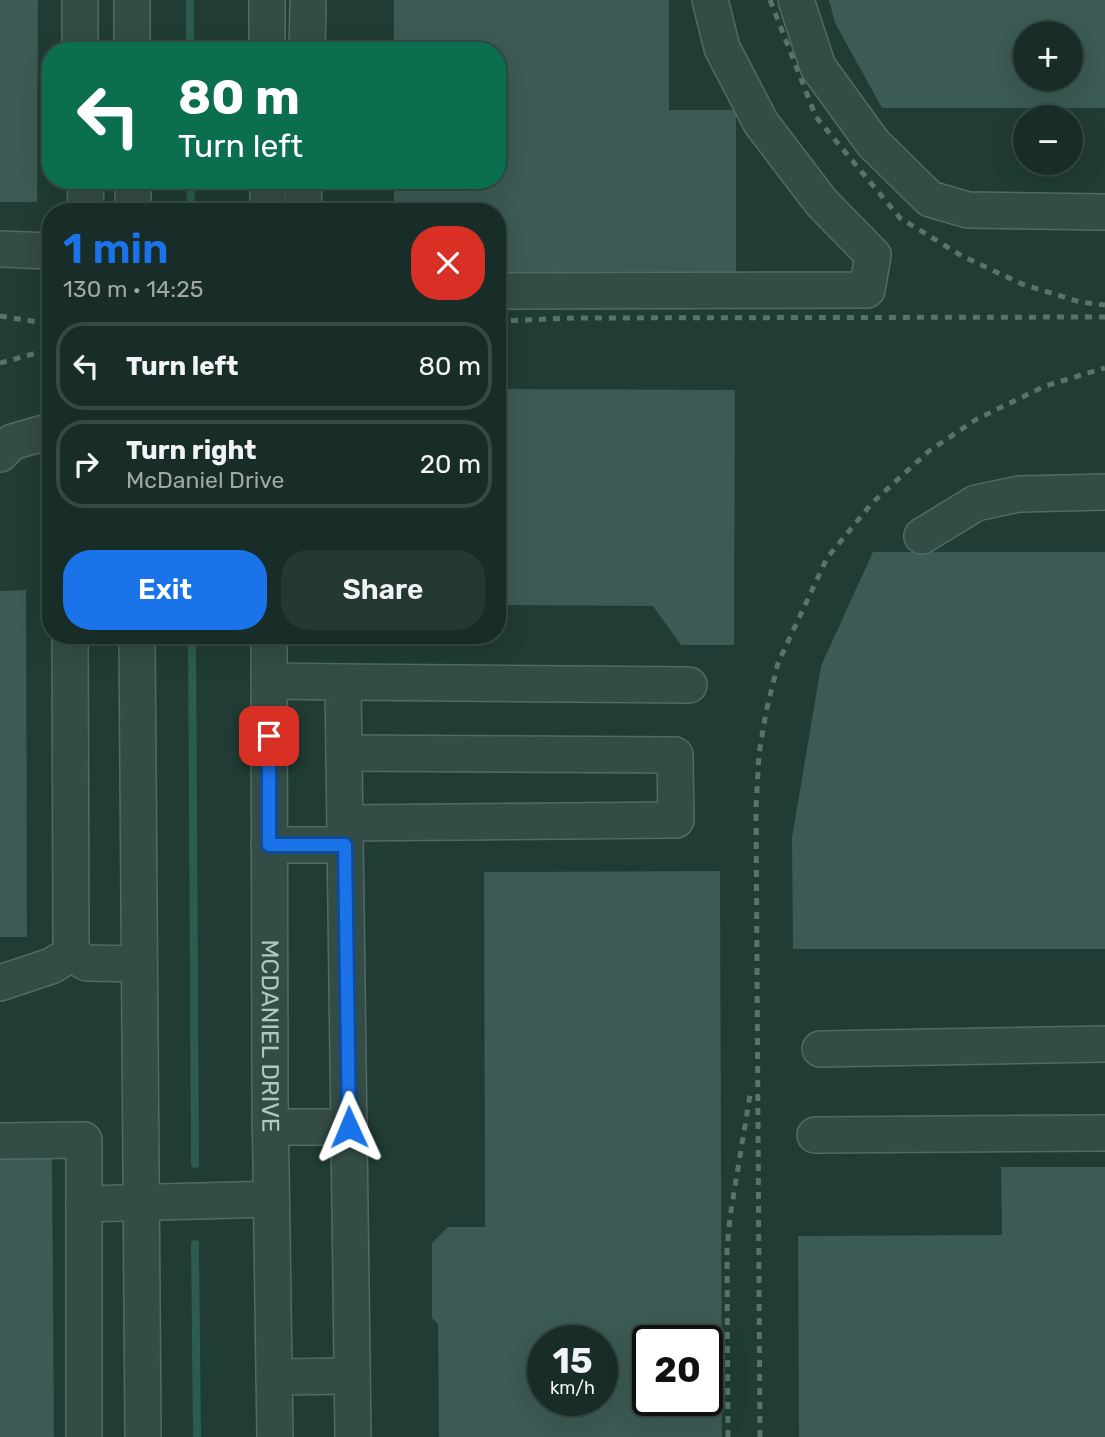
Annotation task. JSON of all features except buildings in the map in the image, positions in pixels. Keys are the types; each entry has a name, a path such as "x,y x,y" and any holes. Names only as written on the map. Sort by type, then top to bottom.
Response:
{"street":[{"path":"80,0 80,42"},
{"path":"132,0 132,42"},
{"path":"506,291 867,290 873,256 821,203 761,123 722,48 710,0"},
{"path":"796,0 818,67 873,143 930,199 968,210 1105,212"},
{"path":"267,42 267,2 308,2 307,42"},
{"path":"0,249 42,251"},
{"path":"0,454 12,442 42,434"},
{"path":"922,536 976,503 1020,494 1105,492"},
{"path":"70,644 71,954"},
{"path":"137,644 143,1437"},
{"name":"MCDANIEL DRIVE","path":"269,644 270,1127 275,1437"},
{"path":"269,681 689,685"},
{"path":"343,682 353,1437"},
{"path":"269,845 345,834 676,820 675,755 344,753"},
{"path":"71,954 87,963 139,964"},
{"path":"0,983 51,966 71,954"},
{"path":"820,1049 1105,1044"},
{"path":"270,1127 349,1127"},
{"path":"815,1135 1105,1133"},
{"path":"0,1141 84,1140 84,1437"},
{"path":"84,1204 271,1199"},
{"path":"274,1377 352,1376"}],"waterway":[{"path":"190,0 190,42"},
{"path":"190,189 191,203"},
{"path":"192,644 195,1164"},
{"path":"195,1244 197,1437"}],"railway":[{"path":"770,0 816,117 900,218 962,256 1022,284 1080,302 1105,305"},
{"path":"0,316 42,323"},
{"path":"506,321 575,318 1105,317"},
{"path":"0,363 42,351"},
{"path":"760,1437 756,808 759,754 778,663 827,558 872,503 929,451 977,419 1045,386 1105,368"},
{"path":"728,1437 727,1250 750,1095"}],"route":[{"path":"269,736 269,845 345,845 349,1127"}]}
